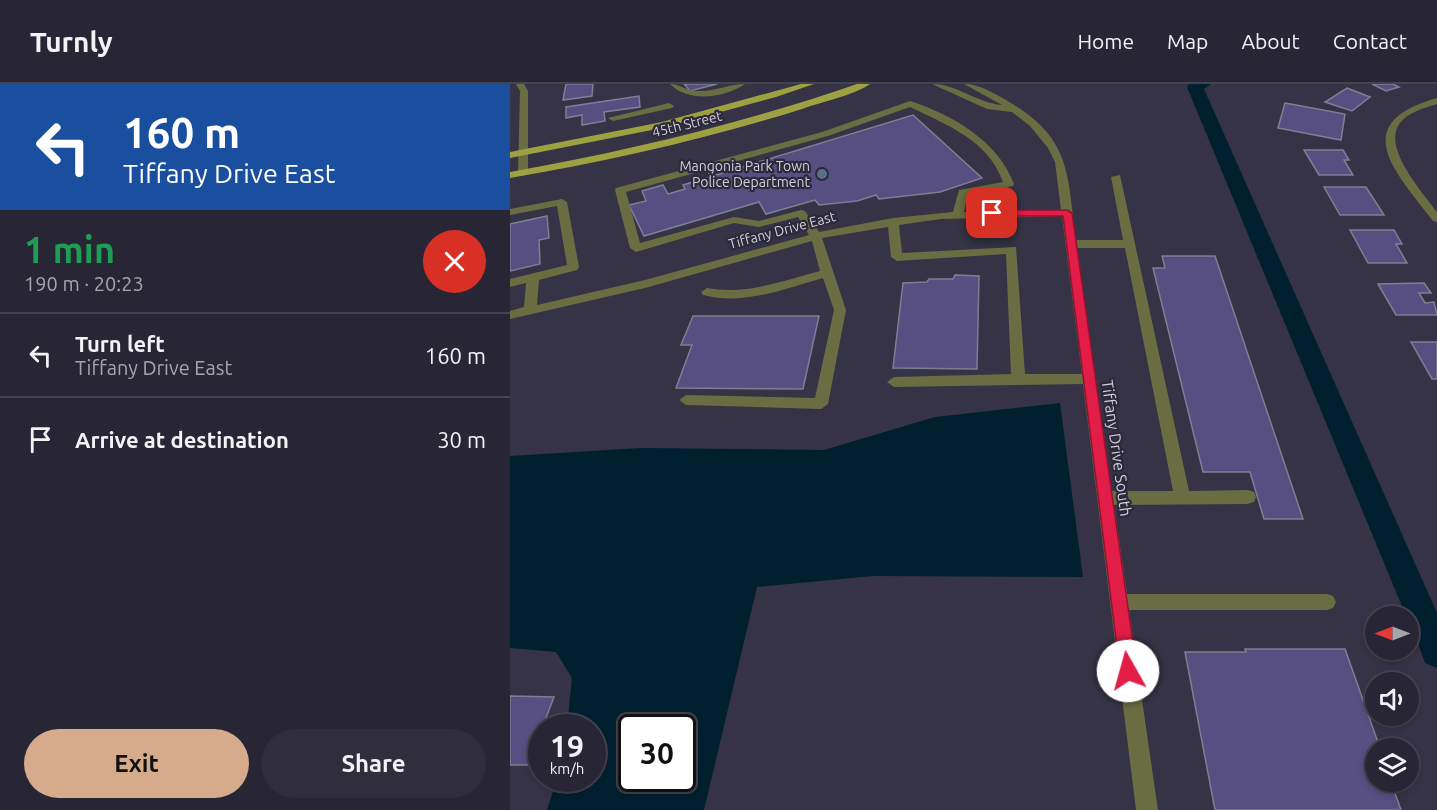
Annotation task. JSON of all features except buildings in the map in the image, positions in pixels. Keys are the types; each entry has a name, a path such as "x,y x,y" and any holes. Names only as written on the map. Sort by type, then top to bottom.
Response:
{"main road":[{"name":"45th Street","path":"510,155 648,129 810,84"},
{"name":"45th Street","path":"510,175 609,157 728,129 866,84"}],"street":[{"path":"520,84 524,92 523,173"},
{"path":"674,84 684,93 695,95 741,84"},
{"path":"936,84 990,107 1015,109"},
{"name":"Tiffany Drive South","path":"968,84 1015,109 1041,130 1055,148 1060,162 1147,810"},
{"path":"724,89 739,105"},
{"path":"1437,100 1401,117 1392,127 1389,139 1397,161 1437,219"},
{"path":"686,400 822,404 840,310 816,236 801,213 759,224 734,220 636,248 620,190 825,134 910,104 977,138 995,156 1007,176 1009,184 963,192 958,215"},
{"path":"613,118 669,106"},
{"path":"642,112 648,129"},
{"path":"1116,177 1182,495"},
{"path":"510,212 562,202 573,267 510,283"},
{"name":"Tiffany Drive East","path":"510,315 645,284 816,236 893,221 958,215 1067,213"},
{"path":"893,221 897,257 1012,250 1018,379"},
{"path":"1071,244 1130,244"},
{"path":"707,292 725,297 744,296 827,273"},
{"path":"530,311 532,278"},
{"path":"894,382 1089,379"},
{"path":"1105,498 1182,495 1248,497"},
{"path":"1119,602 1327,602"}],"water":[{"path":"1060,403 1083,577 873,576 757,587 704,810 547,810 553,792 606,792 606,714 568,714 572,678 556,652 510,648 510,456 641,448 824,450 935,417"}],"waterway":[{"path":"1203,84 1195,87 1437,651"}],"place":[{"name":"Mangonia Park Town Police Department","path":"822,174"}],"route":[{"path":"992,213 1067,213 1128,671"}]}
